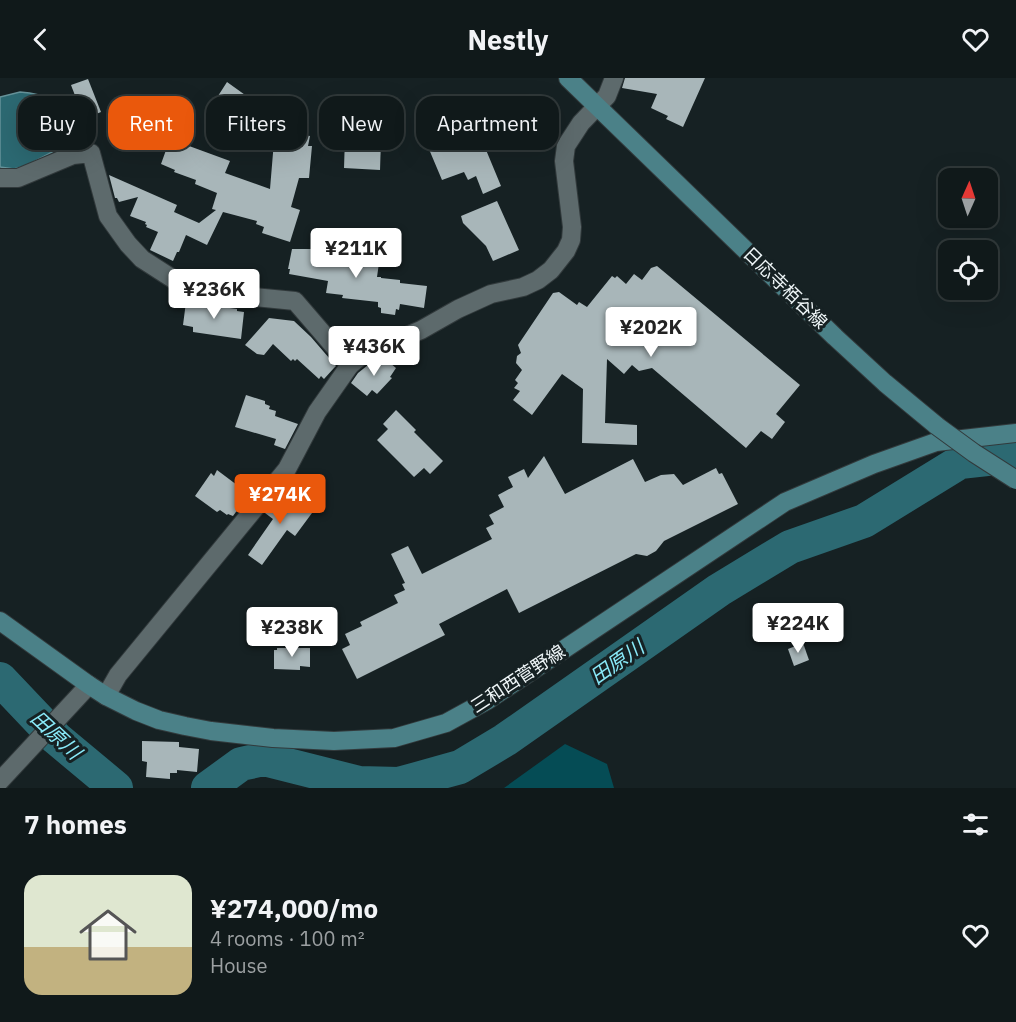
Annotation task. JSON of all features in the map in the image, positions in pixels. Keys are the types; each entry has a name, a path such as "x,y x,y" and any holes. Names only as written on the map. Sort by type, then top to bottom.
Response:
{"main road":[{"name":"日応寺栢谷線","path":"568,78 885,383 937,426 1016,480"},
{"name":"三和西菅野線","path":"0,621 106,696 151,717 185,726 273,738 334,741 394,738 446,723 488,700 785,502 874,464 936,442 1016,433"}],"street":[{"path":"106,696 118,675 287,469 317,412 350,365 362,355 421,330 458,309 491,294 523,287 538,280 551,270 566,251 571,240 572,227 564,161 566,146 580,123 607,96 614,78"},
{"path":"0,178 18,178 73,155 91,153 108,216 142,259 188,288 201,292 295,301 350,365"},
{"path":"0,781 89,685"}],"shaded area":[{"path":"20,92 44,96 18,96 18,150 56,150 26,166 14,169 0,167 0,97"},
{"path":"565,744 607,764 614,788 504,788"}],"building":[{"path":"625,78 705,78 683,127 666,119 668,116 651,108 657,94 622,88"},
{"path":"88,79 95,96 75,96 71,85"},
{"path":"227,82 246,96 218,96"},
{"path":"96,99 101,112 96,114"},
{"path":"307,136 310,136 308,146 312,146 309,178 299,178 291,207 300,210 290,242 262,233 264,227 256,224 257,221 223,212 207,245 186,235 173,261 150,250 158,232 146,227 146,222 130,216 138,197 119,202 115,198 109,175 177,205 174,212 199,223 216,210 212,209 217,193 195,184 196,180 174,172 175,170 161,164 166,150 194,150 194,148 230,161 225,173 270,189 273,150 307,150"},
{"path":"345,150 381,150 380,170 344,168"},
{"path":"429,150 486,150 501,186 483,194 476,176 468,180 464,172 442,180"},
{"path":"497,201 519,250 493,261 486,246 463,223 461,216"},
{"path":"292,249 314,249 369,258 369,262 379,263 377,277 400,280 400,283 427,286 424,308 400,304 395,315 381,313 378,302 342,298 343,295 326,293 328,281 289,274"},
{"path":"657,266 800,385 776,414 785,422 772,439 761,431 746,448 652,368 639,371 632,365 624,374 607,359 605,423 637,425 637,445 582,443 583,389 562,374 532,415 513,400 520,391 514,388 518,383 515,380 522,370 516,363 517,356 521,353 518,345 553,293 559,292 577,305 579,302 587,307 612,276 615,278 617,276 626,284 634,274 642,280 651,268"},
{"path":"186,302 244,312 241,339 193,332 193,327 183,325"},
{"path":"269,318 294,321 336,366 324,379 321,376 319,379 297,359 291,361 273,344 264,355 257,354 245,345"},
{"path":"384,358 396,368 390,377 392,378 377,394 372,390 367,396 351,383 368,365"},
{"path":"246,395 265,401 265,404 270,406 269,409 276,411 275,416 298,424 285,449 274,445 276,439 235,427"},
{"path":"396,410 443,461 430,474 424,468 414,477 377,440 388,429 383,424"},
{"path":"544,456 565,494 633,459 645,482 661,475 674,474 683,485 716,468 719,474 722,473 738,504 664,541 656,551 647,556 636,554 519,613 507,589 439,624 445,635 357,679 342,649 350,645 345,634 362,626 360,622 398,603 394,595 405,590 402,584 405,583 391,554 408,546 422,574 492,539 486,528 494,524 489,515 504,507 498,495 513,487 508,477 524,469 528,478"},
{"path":"217,470 249,494 233,516 220,510 217,512 195,496 211,473 214,476"},
{"path":"284,491 312,513 295,536 287,530 262,565 248,555 273,519 265,513"},
{"path":"803,643 809,660 794,666 788,649"},
{"path":"277,648 310,648 310,667 300,666 300,670 274,669 274,650"},
{"path":"142,741 179,742 179,747 199,749 197,772 177,770 177,773 170,773 170,779 146,777 147,762 142,761"}],"waterway":[{"name":"田原川","path":"208,788 241,764 264,759 359,783 399,784 460,767 505,740 719,590 790,547 864,521 960,462 1016,456"},
{"name":"田原川","path":"0,679 56,738 116,788"}]}
